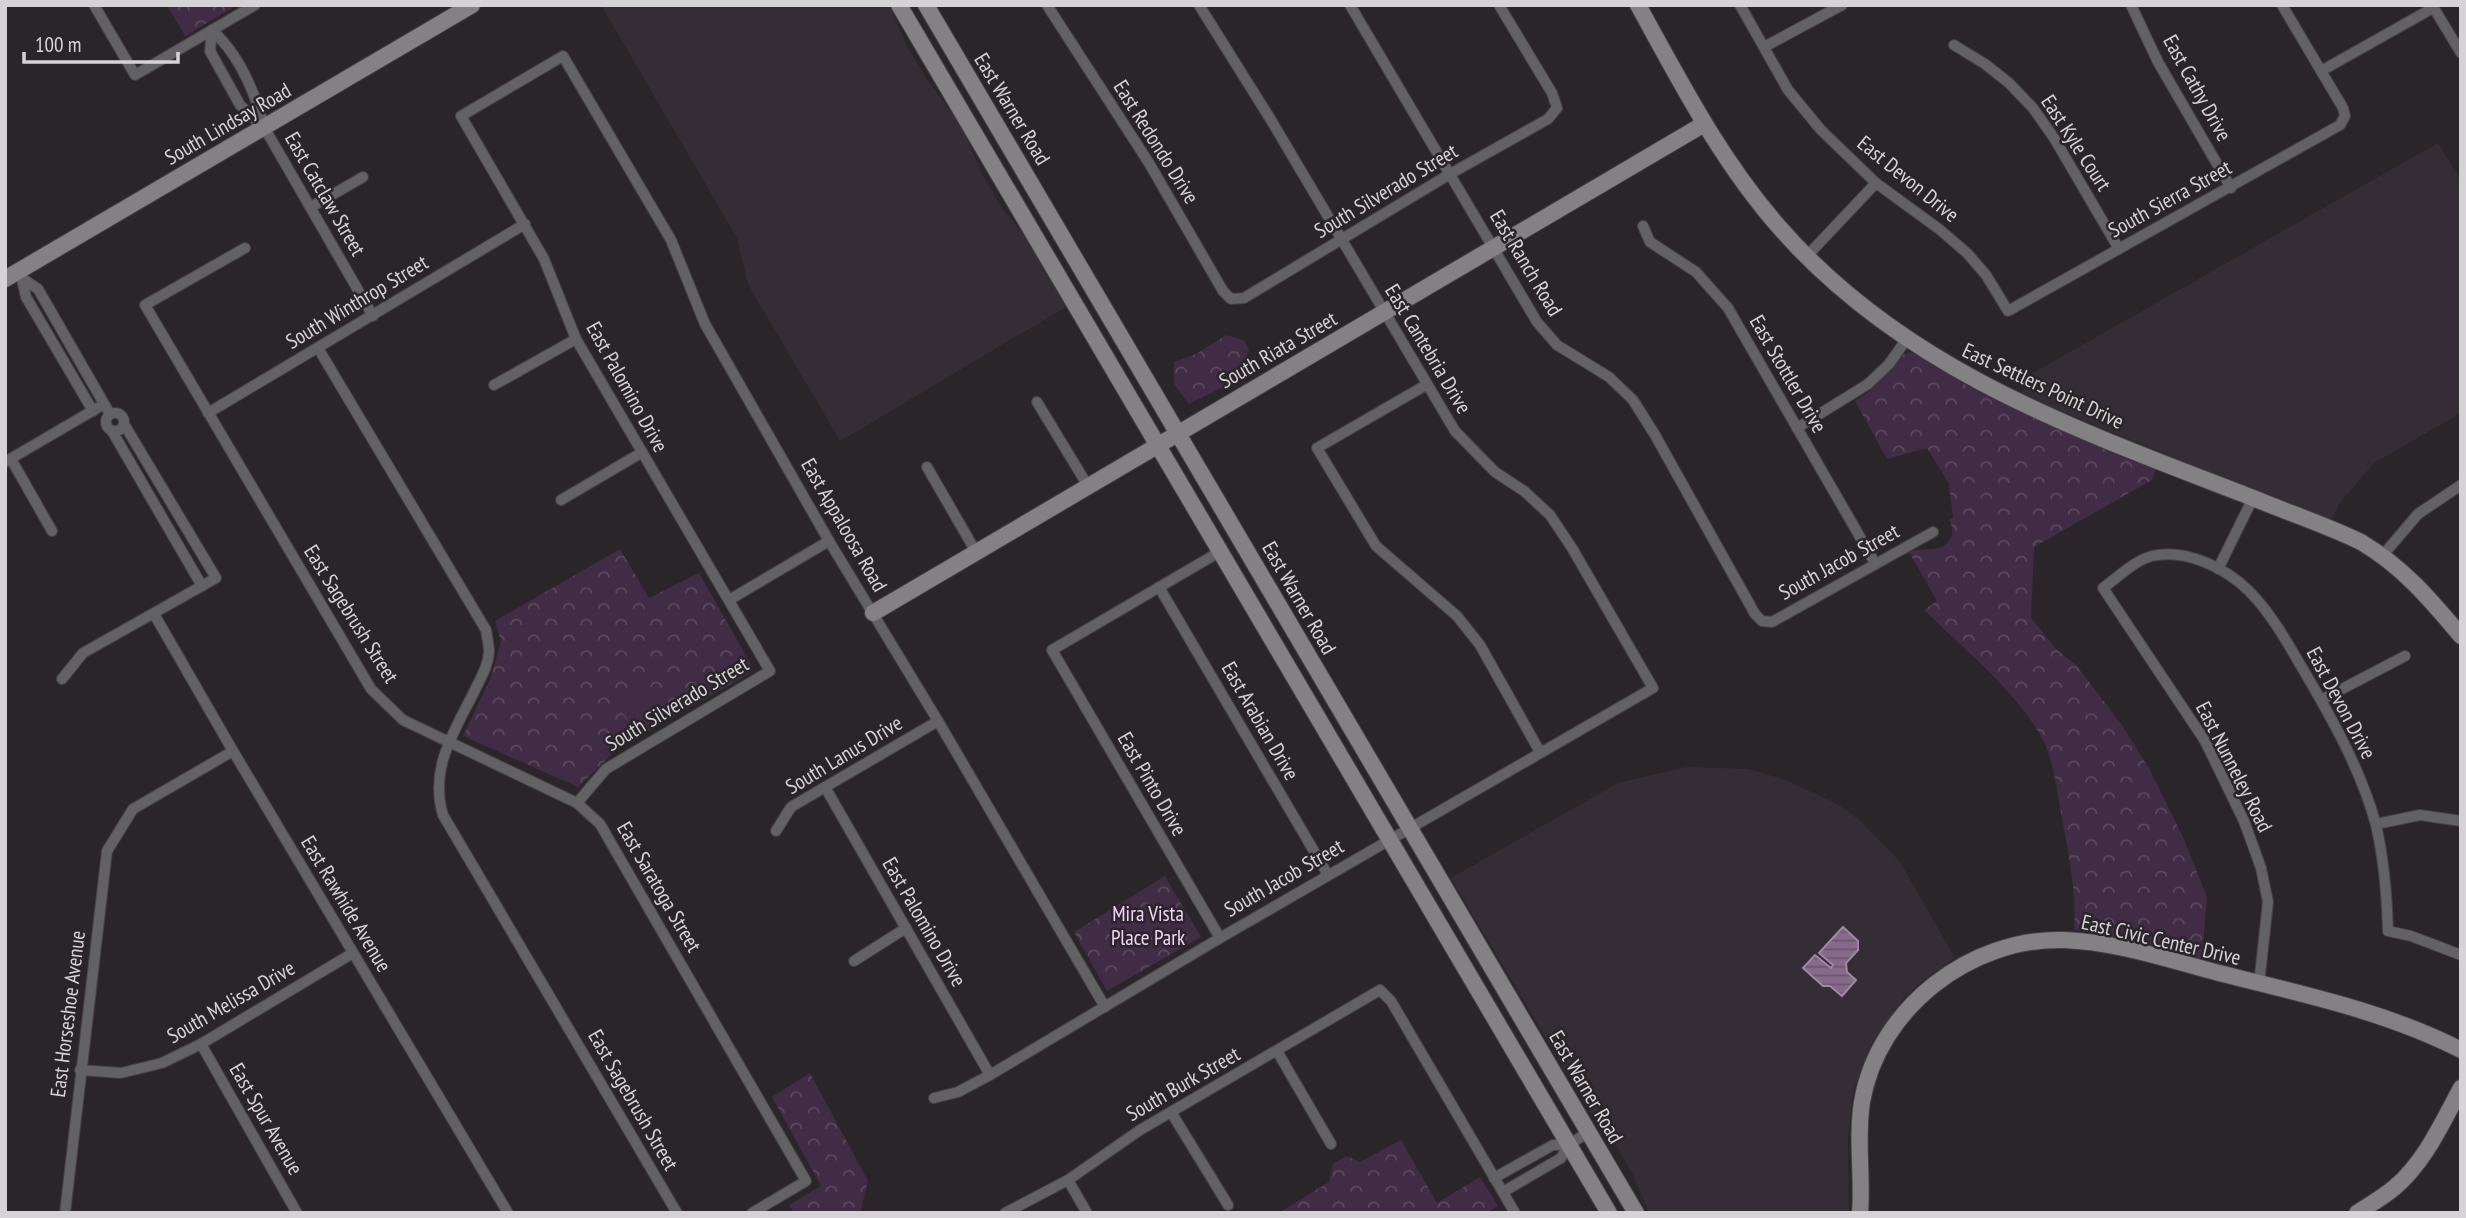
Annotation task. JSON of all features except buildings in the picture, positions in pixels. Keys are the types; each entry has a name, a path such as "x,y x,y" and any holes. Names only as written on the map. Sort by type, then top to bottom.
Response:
{"main road":[{"name":"South Lindsay Road","path":"15,276 472,5"},
{"name":"East Warner Road","path":"899,5 1609,1213"},
{"name":"East Warner Road","path":"926,5 1636,1213"},
{"name":"East Settlers Point Drive","path":"1638,5 1704,124 1741,180 1806,257 1874,317 1965,376 2017,402 2361,542 2383,555 2406,574 2461,636"},
{"path":"949,90 969,79"},
{"name":"South Riata Street","path":"873,613 1704,124"},
{"name":"East Civic Center Drive","path":"1860,1213 1860,1123 1863,1101 1874,1065 1892,1030 1921,995 1960,967 2009,946 2054,940 2119,948 2386,1017 2461,1050"},
{"path":"2357,1213 2406,1177 2431,1144 2461,1088"}],"street":[{"path":"94,5 135,75 255,5"},
{"name":"East Redondo Drive","path":"1047,5 1149,163 1223,291 1231,299"},
{"name":"East Cantebria Drive","path":"1199,5 1271,120 1455,430 1495,472 1524,491 1550,515 1653,688"},
{"name":"East Ranch Road","path":"1350,5 1537,322 1557,345 1609,377 1633,400 1755,614 1762,621"},
{"name":"South Silverado Street","path":"1231,299 1244,298 1450,174 1548,119 1557,108 1552,93 1499,5"},
{"name":"East Devon Drive","path":"1740,5 1788,90 1805,110 1850,160 1876,183 1967,253 1986,275 2008,311"},
{"path":"1763,47 1842,5"},
{"name":"East Cathy Drive","path":"2131,5 2158,62 2231,188"},
{"path":"2282,5 2321,71 2432,7 2461,53"},
{"name":"East Catclaw Street","path":"212,30 210,51 240,105 264,127"},
{"name":"East Catclaw Street","path":"212,30 226,44 255,94 264,127 373,316"},
{"name":"East Kyle Court","path":"1954,45 1985,64 2033,107 2119,249"},
{"name":"East Palomino Drive","path":"563,56 461,117 544,259 576,339 770,671"},
{"name":"East Appaloosa Road","path":"563,56 670,240 705,324 829,541 1105,1007"},
{"name":"South Sierra Street","path":"2008,311 2340,125 2345,116 2343,108 2321,71"},
{"path":"311,207 363,177"},
{"path":"1806,257 1876,183"},
{"name":"South Winthrop Street","path":"208,413 525,224"},
{"name":"East Stottler Drive","path":"1643,226 1650,242 1696,272 1728,308 1875,563"},
{"name":"East Sagebrush Street","path":"245,248 145,305 371,689 403,720 450,742 439,770 437,796 443,815 677,1213"},
{"path":"15,276 38,289 108,409 122,415 124,424 216,578 83,653 62,679"},
{"path":"15,276 93,411"},
{"path":"494,385 576,339"},
{"path":"1797,428 1868,384 1889,364 1906,340"},
{"path":"318,348 486,630 489,649 487,666 450,742"},
{"path":"1426,385 1317,448 1376,546 1457,616 1480,645 1540,752"},
{"path":"1037,402 1088,486"},
{"path":"52,531 8,461 93,411 108,409"},
{"path":"108,409 107,427 112,431 202,586"},
{"path":"112,431 118,431 124,424"},
{"path":"561,500 641,453"},
{"path":"927,467 976,552"},
{"path":"141,481 155,473"},
{"path":"2383,555 2418,514 2461,485"},
{"path":"2218,569 2253,498"},
{"path":"158,511 172,503"},
{"name":"South Jacob Street","path":"1762,621 1772,622 1933,532"},
{"path":"729,600 829,541"},
{"path":"1159,587 1221,551"},
{"name":"East Devon Drive","path":"2103,588 2151,556 2175,555 2195,558 2218,569 2249,591 2280,630 2321,700 2355,767 2376,824 2387,893 2388,931 2411,936 2461,955"},
{"name":"East Pinto Drive","path":"1159,587 1052,650 1220,938"},
{"name":"East Arabian Drive","path":"1159,587 1328,875"},
{"name":"East Nunneley Road","path":"2103,588 2205,741 2244,821 2261,868 2268,902 2259,984"},
{"name":"East Rawhide Avenue","path":"154,614 508,1213"},
{"path":"2321,700 2405,656"},
{"name":"South Silverado Street","path":"577,803 606,769 770,671"},
{"name":"South Jacob Street","path":"934,1098 958,1092 990,1075 1389,839 1653,688"},
{"name":"South Lanus Drive","path":"776,831 791,807 938,721"},
{"name":"East Saratoga Street","path":"450,742 577,803 600,824 806,1181 752,1213"},
{"name":"East Horseshoe Avenue","path":"65,1213 107,851 133,809 233,751"},
{"name":"East Palomino Drive","path":"825,788 990,1075"},
{"path":"2376,824 2420,815 2461,821"},
{"path":"854,961 906,928"},
{"name":"South Melissa Drive","path":"80,1070 121,1073 162,1063 201,1044 353,953"},
{"name":"South Burk Street","path":"1005,1213 1068,1180 1140,1130 1380,990 1391,1001 1494,1178"},
{"name":"East Spur Avenue","path":"201,1044 297,1213"},
{"path":"1277,1051 1331,1144"},
{"path":"1171,1112 1228,1205"},
{"path":"1503,1192 1561,1158 1569,1145 1588,1132"},
{"path":"1515,1213 1494,1178 1553,1145 1569,1145"},
{"path":"1068,1180 1087,1213"}],"shaded area":[{"path":"601,5 889,5 907,46 966,136 982,174 1001,207 1027,239 1066,307 840,441 748,284 737,238"},
{"path":"2438,143 2461,181 2461,413 2374,463 2339,504 2331,521 2021,395 2031,374"},
{"path":"1687,767 1748,769 1786,780 1837,804 1861,821 1900,862 1955,958 1903,999 1872,1043 1853,1094 1848,1139 1849,1213 1649,1213 1632,1173 1614,1142 1588,1109 1451,878 1618,783"},
{"path":"1843,927 1858,941 1858,950 1846,963 1847,972 1856,980 1842,996 1830,986 1823,986 1803,968 1815,955 1831,968 1833,965 1819,953"}],"green space":[{"path":"167,5 237,5 185,36"},
{"path":"1226,335 1244,340 1249,350 1238,380 1189,404 1174,384 1174,362 1196,354"},
{"path":"1911,352 2004,404 2156,468 2152,480 2034,547 2031,618 2056,649 2076,665 2122,725 2150,770 2183,837 2207,897 2202,959 2074,930 2069,857 2053,770 2043,740 2013,698 1924,610 1937,601 1909,552 1938,548 1948,543 1952,531 1949,520 1953,517 1949,484 1927,448 1887,459 1855,401 1871,390 1904,354"},
{"path":"620,549 649,598 699,573 753,668 745,676 617,749 578,787 463,736 491,677 501,641 495,621"},
{"path":"654,685 667,708 632,728 620,706"},
{"name":"Mira Vista Place Park","path":"1165,876 1201,937 1107,991 1074,932"},
{"path":"810,1073 868,1181 860,1213 794,1213 789,1205 821,1186 772,1097"},
{"path":"1401,1140 1437,1203 1480,1177 1498,1206 1486,1213 1278,1213 1329,1182 1333,1164 1346,1156 1360,1162"}]}
